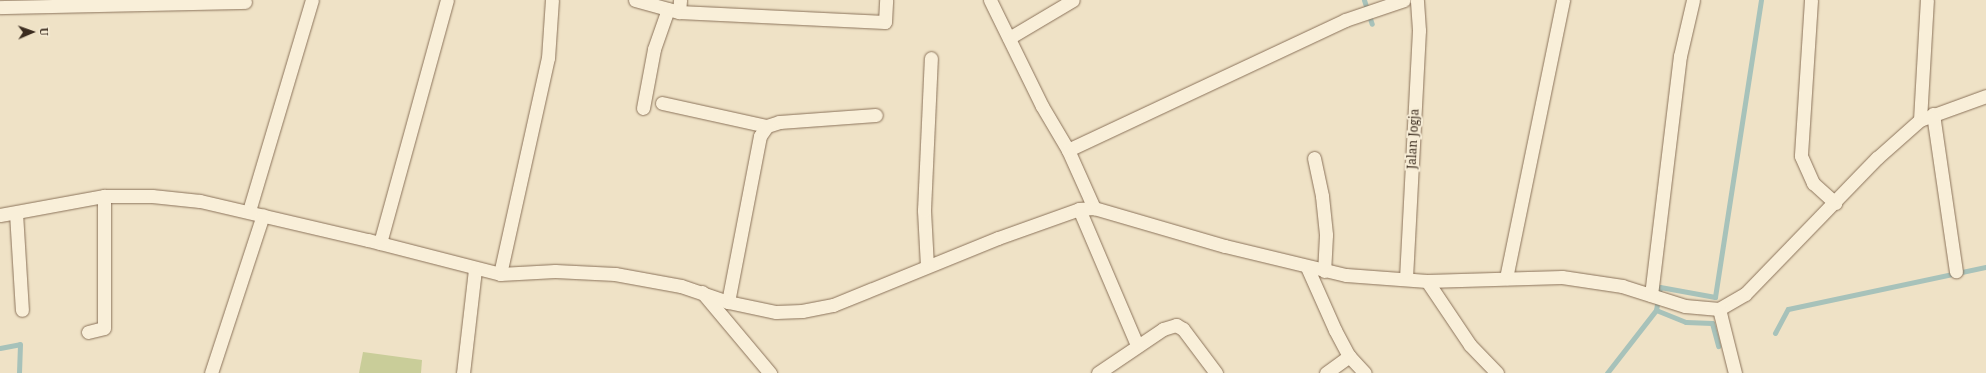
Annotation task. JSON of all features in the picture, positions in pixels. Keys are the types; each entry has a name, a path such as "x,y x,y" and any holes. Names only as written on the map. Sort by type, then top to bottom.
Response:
{"street":[{"path":"249,211 312,0"},
{"path":"380,243 447,0"},
{"path":"500,274 548,58 552,0"},
{"path":"635,0 676,7 885,22 886,0"},
{"path":"990,0 1042,106 1068,150 1094,208"},
{"path":"1009,38 1073,0"},
{"path":"1068,150 1344,20 1404,0"},
{"name":"Jalan Jogja","path":"1406,278 1419,30 1417,0"},
{"path":"1506,278 1563,0"},
{"path":"1654,296 1680,56 1693,0"},
{"path":"1811,0 1801,156 1813,183 1835,203"},
{"path":"1920,120 1926,0"},
{"path":"1,4 245,2"},
{"path":"643,108 654,49 676,7"},
{"path":"927,266 924,210 931,58"},
{"path":"0,215 104,196 152,196 200,201 249,211 380,243 475,269 500,274 555,272 615,274 702,292 728,302 776,312 802,311 833,305 927,266 1079,209 1094,208 1324,271 1426,281 1562,277 1622,286 1685,306 1720,309 1745,294 1835,203 1877,158 1920,120 1986,96"},
{"path":"662,103 768,126"},
{"path":"1933,114 1956,271"},
{"path":"728,302 760,136 768,126 779,122 876,115"},
{"path":"1314,158 1322,196 1326,235 1324,271"},
{"path":"88,332 104,328 104,196"},
{"path":"1079,209 1137,345"},
{"path":"16,213 22,310"},
{"path":"211,373 263,215"},
{"path":"1307,267 1323,307 1350,356 1365,373"},
{"path":"463,373 475,269"},
{"path":"1426,281 1470,345 1498,373"},
{"path":"702,292 770,373"},
{"path":"1720,309 1735,373"},
{"path":"1098,373 1137,345 1163,329 1176,325 1183,329 1216,373"},
{"path":"1326,373 1350,356"}],"green space":[{"path":"363,352 422,360 421,373 359,373"}],"waterway":[{"path":"1364,0 1372,24"},
{"path":"1607,373 1656,310 1660,287 1715,297 1761,0"},
{"path":"1775,333 1788,309 1986,267"},
{"path":"1656,310 1686,322 1712,323 1718,346"},
{"path":"0,348 20,344 19,373"}]}
